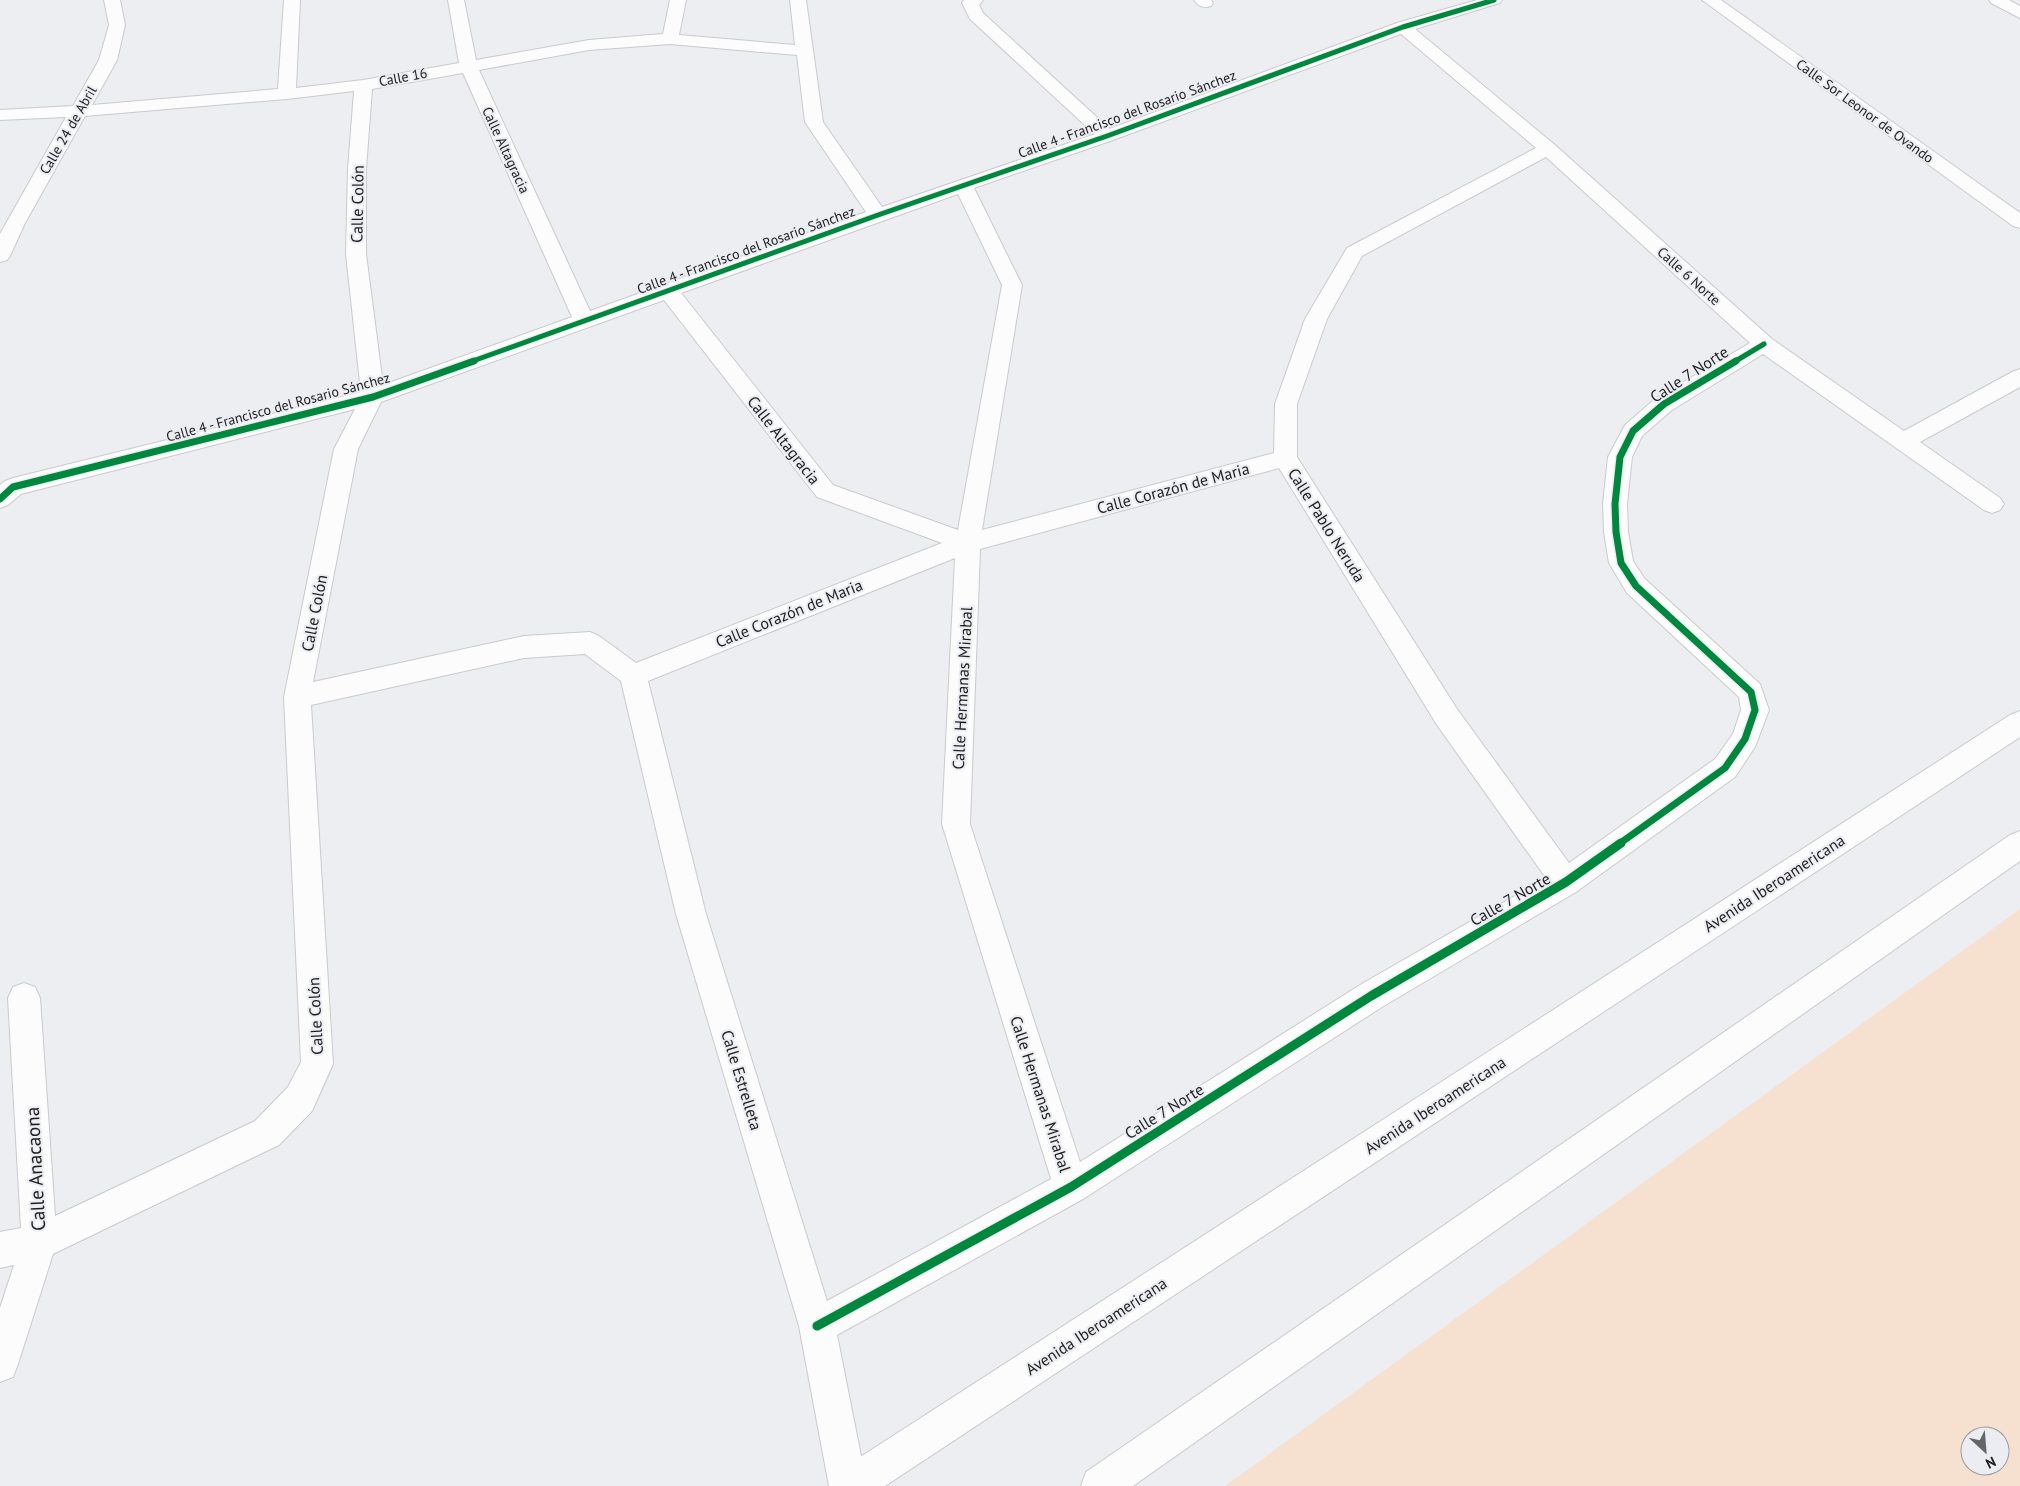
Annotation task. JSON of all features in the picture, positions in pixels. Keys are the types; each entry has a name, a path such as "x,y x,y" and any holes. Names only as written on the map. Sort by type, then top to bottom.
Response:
{"street":[{"name":"Calle 24 de Abril","path":"0,256 15,223 108,60 117,25 112,0"},
{"path":"287,94 292,0"},
{"name":"Calle Altagracia","path":"456,0 468,65 585,322"},
{"path":"670,39 678,0"},
{"path":"798,0 814,122 878,215"},
{"path":"975,0 970,3 976,15 1107,136"},
{"name":"Calle 4 - Francisco del Rosario Sánchez","path":"4,489 373,397 669,292 878,215 1107,136 1403,27 1494,0"},
{"name":"Calle Sor Leonor de Ovando","path":"1710,0 2020,222"},
{"path":"1997,0 2020,13"},
{"name":"Calle 6 Norte","path":"1403,27 1548,149 1764,344 1992,504"},
{"name":"Calle 16","path":"0,115 79,111 287,94 363,85 589,45 670,39 804,51"},
{"name":"Calle Colón","path":"39,1242 267,1133 300,1099 317,1064 297,697 346,449 373,397 356,254 358,169 363,85"},
{"name":"Calle Pablo Neruda","path":"1548,149 1354,252 1316,319 1286,404 1284,458 1447,717 1566,882"},
{"name":"Calle Hermanas Mirabal","path":"963,185 1012,285 968,543 956,824 1071,1187"},
{"name":"Calle Altagracia","path":"669,292 825,491 968,543"},
{"name":"Calle 7 Norte","path":"817,1326 1071,1187 1371,996 1566,882 1726,768 1745,739 1755,710 1751,692 1636,586 1621,563 1616,532 1615,504 1620,457 1633,432 1664,404 1764,344"},
{"path":"1902,442 2020,377"},
{"name":"Calle Corazón de Maria","path":"633,675 968,543 1284,458"},
{"path":"297,697 524,647 590,643 633,675"},
{"name":"Calle Estrelleta","path":"633,675 691,914 817,1326 850,1486"},
{"name":"Avenida Iberoamericana","path":"850,1486 2020,723"},
{"path":"1100,1486 2020,844"},
{"name":"Calle Anacaona","path":"0,1364 39,1242 24,998"},
{"path":"0,1250 39,1242"}],"shaded area":[{"path":"2020,909 2020,1486 1225,1486"}],"cycle path":[{"path":"0,499 13,487 373,397 878,215 1107,136 1403,27 1494,0"},
{"path":"817,1326 1071,1187 1371,996 1566,882 1725,768 1745,739 1755,710 1751,692 1636,586 1621,563 1616,532 1615,504 1620,457 1633,431 1664,404 1764,344"}]}
